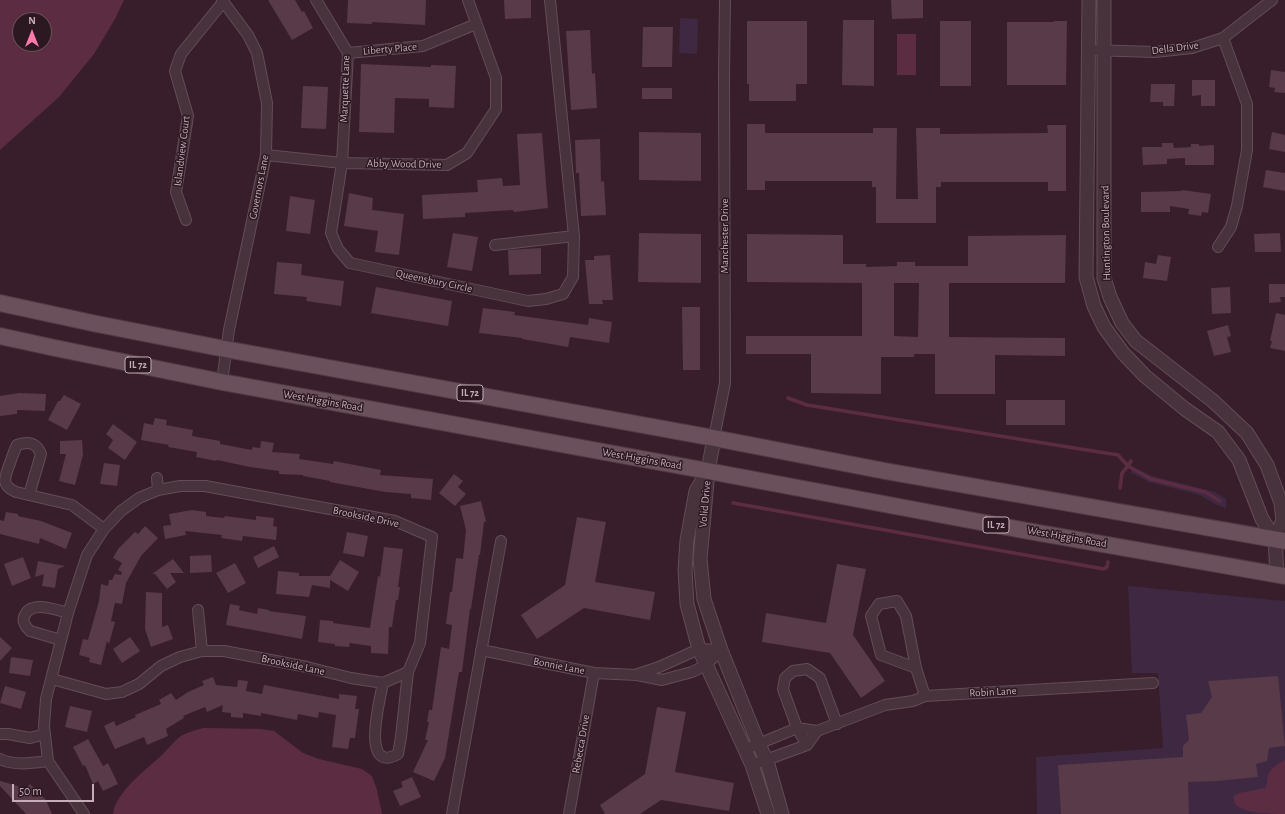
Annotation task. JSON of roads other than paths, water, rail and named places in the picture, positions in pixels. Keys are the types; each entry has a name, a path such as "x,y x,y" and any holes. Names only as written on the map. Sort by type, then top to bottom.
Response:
{"main road":[{"name":"IL 72","path":"0,303 76,320 226,349 714,438 885,471 1280,540"},
{"name":"West Higgins Road","path":"0,336 222,382 1028,531 1281,575"}],"street":[{"name":"Marquette Lane","path":"316,0 348,53 342,163"},
{"name":"Abby Wood Drive","path":"266,155 342,163 447,165 468,153 496,109 496,78 468,0"},
{"name":"Queensbury Circle","path":"342,163 331,233 338,249 350,263 528,301 546,299 563,294 572,277 574,236 550,0"},
{"name":"Manchester Drive","path":"708,471 725,383 725,0"},
{"name":"Huntington Boulevard","path":"1089,0 1086,278 1094,306 1104,327 1123,353 1146,376 1185,409 1218,432 1240,460 1262,519 1280,540"},
{"name":"Huntington Boulevard","path":"1104,0 1104,278 1110,297 1122,323 1136,341 1213,400 1247,433 1267,465 1281,502 1284,520 1280,540 1281,575"},
{"name":"Della Drive","path":"1088,50 1154,52 1192,48 1223,38 1272,0"},
{"name":"Governors Lane","path":"222,1 248,35 256,53 261,70 267,103 266,155 226,349 222,382"},
{"name":"Islandview Court","path":"186,220 176,192 188,116 175,72 181,54 222,1"},
{"name":"Liberty Place","path":"348,53 422,46 476,24"},
{"path":"1218,247 1231,227 1237,206 1247,150 1247,104 1223,38"},
{"path":"495,245 574,236"},
{"path":"29,495 41,454 37,446 28,442 17,445 5,478 6,484 10,489 16,492 72,505 104,529"},
{"name":"Volid Drive","path":"708,471 696,492 687,540 685,570 687,604 699,649 752,765 768,814"},
{"name":"Volid Drive","path":"708,471 700,559 704,599 721,650 759,745 767,760 782,814"},
{"path":"157,478 158,490"},
{"name":"Brookside Drive","path":"84,814 48,761 44,726 46,699 68,613 87,555 104,529 121,511 138,498 158,490 180,486 205,486 395,521 432,537 420,643 408,672"},
{"path":"452,814 501,541"},
{"path":"916,668 880,654 871,616 879,604 897,601 906,616 916,668 925,696"},
{"path":"61,640 30,631 26,627 24,616 28,610 38,606 68,613"},
{"path":"198,610 202,651"},
{"name":"Bonnie Lane","path":"637,675 699,649 721,650"},
{"name":"Bonnie Lane","path":"481,650 594,673 637,675 662,680 692,672 706,665 721,650"},
{"name":"Brookside Lane","path":"52,679 106,694 122,692 139,684 162,666 180,657 202,651 231,653 308,667 351,678 383,683"},
{"path":"807,745 798,728 784,689 786,678 793,671 807,669 820,678 837,724"},
{"path":"408,672 398,754 391,758 382,757 378,754 375,745 375,733 383,683 408,672"},
{"name":"Rebecca Drive","path":"569,814 594,673"},
{"name":"Robin Lane","path":"798,728 818,731 885,705 913,702 925,696 1153,683"},
{"path":"744,750 798,728"},
{"path":"752,765 807,745 818,731"},
{"path":"0,734 30,738 45,734"},
{"path":"0,759 25,763 48,761"}],"waterway":[{"path":"788,398 807,405 1118,455 1128,466 1151,479 1205,492 1220,501"},
{"path":"1120,488 1122,473 1131,461"},
{"path":"733,503 1104,569 1107,567 1108,562"}]}
